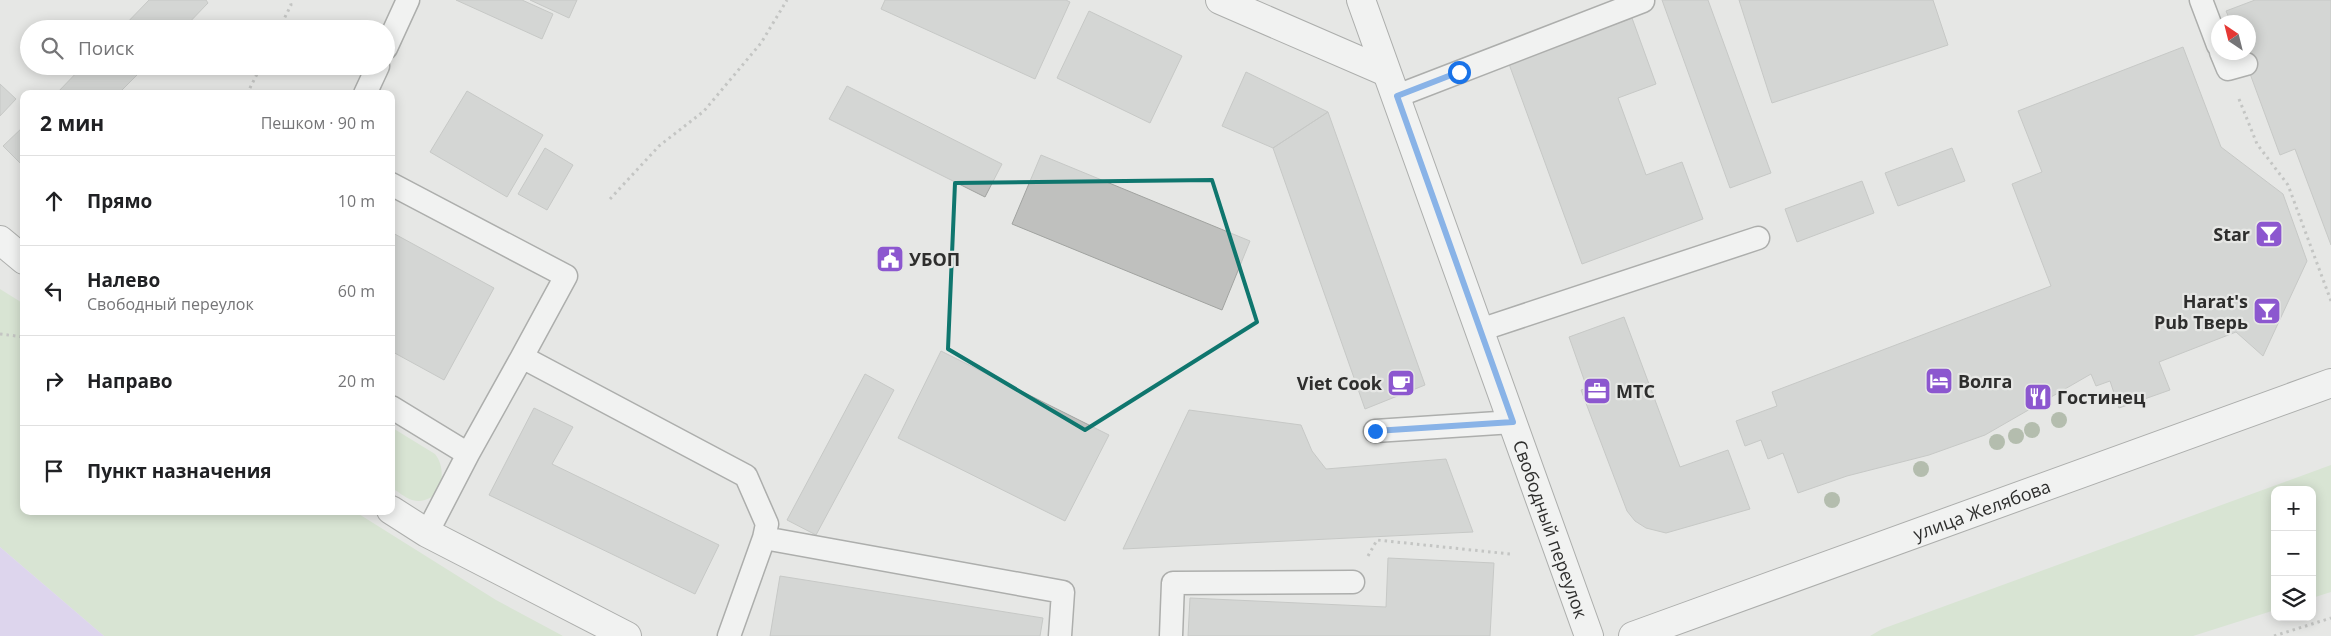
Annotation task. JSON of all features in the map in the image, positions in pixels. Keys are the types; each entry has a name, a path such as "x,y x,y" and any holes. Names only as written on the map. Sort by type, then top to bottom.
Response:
{"street":[{"path":"1220,0 1391,84"},
{"name":"Свободный переулок","path":"1361,0 1589,636"},
{"path":"0,240 20,257"},
{"name":"улица Желябова","path":"1634,636 2331,383"},
{"path":"395,513 427,533 627,636"}],"lane":[{"path":"395,28 408,0"},
{"path":"2201,0 2211,26"},
{"path":"1391,84 1643,1"},
{"path":"367,90 374,75"},
{"path":"395,186 566,276 468,454 427,533"},
{"path":"1480,330 1758,238"},
{"path":"522,357 746,476 767,524 764,538 729,636"},
{"path":"395,409 468,454"},
{"path":"1375,431 1513,422"},
{"path":"764,538 1063,592 1060,636"},
{"path":"1170,636 1172,583 1353,582"}],"path":[{"path":"284,20 291,5 290,0"},
{"path":"610,199 659,146 704,111 761,43 787,0"},
{"path":"2232,62 2257,144 2288,186 2331,302"},
{"path":"250,90 257,75"},
{"path":"0,334 20,336"},
{"path":"1353,582 1377,540 1510,554"},
{"path":"2274,636 2331,618"}],"highlighted area":[{"path":"1212,180 1257,322 1085,430 948,349 955,183"}],"green space":[{"path":"0,289 20,302 20,515 360,515 496,600 563,636 104,636 0,547"},
{"path":"395,429 435,454 442,470 439,487 435,494 421,501 407,498 395,490"},
{"path":"2331,465 2331,592 2316,597 2316,486 2274,486"},
{"path":"2271,487 2271,611 2193,636 1870,636 1882,629"}],"shaded area":[{"path":"0,547 104,636 0,636"}],"building":[{"path":"149,0 206,0 208,3 192,20 130,20"},
{"path":"456,0 522,0 553,14 542,39"},
{"path":"530,0 577,0 569,18"},
{"path":"885,0 1066,0 1070,2 1035,79 881,9"},
{"path":"1662,0 1708,0 1771,173 1730,188"},
{"path":"1739,0 1933,0 1948,45 1772,103"},
{"path":"2255,0 2331,0 2331,245 2295,149 2280,155 2245,60 2256,60 2256,15 2228,15 2226,11"},
{"path":"1089,11 1182,56 1150,123 1057,78"},
{"path":"1632,18 1656,84 1618,98 1646,175 1682,162 1703,219 1582,264 1509,64"},
{"path":"2183,47 2221,147 2283,194 2307,261 2263,356 2236,332 2159,362 2170,390 2119,408 2110,381 2096,386 2091,374 1985,435 1929,455 1847,476 1798,493 1783,453 1768,459 1761,440 1745,446 1736,421 1777,406 1772,392 2051,286 2012,184 2042,172 2018,111"},
{"path":"1246,72 1328,112 1273,148 1222,126"},
{"path":"74,75 137,75 122,90 60,90"},
{"path":"0,84 16,99 0,116"},
{"path":"847,86 1002,164 985,197 829,119"},
{"path":"467,91 543,135 507,197 430,152"},
{"path":"1328,112 1425,385 1365,409 1273,148"},
{"path":"20,130 20,163 3,146"},
{"path":"545,148 573,165 547,210 518,194"},
{"path":"1952,148 1965,181 1898,206 1885,173"},
{"path":"1041,155 1250,241 1222,310 1012,224"},
{"path":"1862,181 1874,213 1797,242 1785,209"},
{"path":"395,234 494,288 444,380 395,353"},
{"path":"1624,317 1680,467 1728,450 1750,509 1666,533 1646,528 1635,521 1627,511 1581,390 1587,388 1569,337"},
{"path":"941,351 1109,435 1065,521 898,438"},
{"path":"865,374 894,390 816,535 787,520"},
{"path":"534,408 573,427 552,464 719,545 695,594 489,495"},
{"path":"1189,410 1301,425 1312,451 1326,469 1446,459 1473,532 1123,549"},
{"path":"1388,558 1494,563 1490,636 1188,636 1190,598 1386,607"},
{"path":"780,576 1043,618 1040,636 770,636"}],"place":[{"name":"Star","path":"2269,234"},
{"name":"УБОП","path":"890,259"},
{"name":"Harat's Pub Тверь","path":"2267,311"},
{"name":"Волга","path":"1939,381"},
{"name":"Viet Cook","path":"1401,383"},
{"name":"МТС","path":"1597,391"},
{"name":"Гостинец","path":"2038,397"}],"route":[{"path":"1375,431 1459,424 1513,422 1397,96 1459,72"}]}
